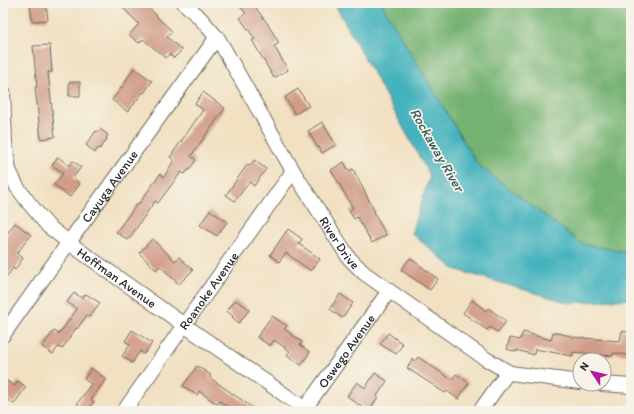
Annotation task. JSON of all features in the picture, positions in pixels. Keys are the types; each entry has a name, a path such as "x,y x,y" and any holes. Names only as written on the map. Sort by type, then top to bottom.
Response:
{"street":[{"name":"River Drive","path":"184,3 217,37 293,172 349,258 364,273 486,359 508,372 572,381"},
{"name":"Cayuga Avenue","path":"3,335 217,37"},
{"name":"Hoffman Avenue","path":"3,91 5,143 9,170 17,186 48,226 184,325 305,410"},
{"name":"Roanoke Avenue","path":"124,411 293,172"},
{"name":"Oswego Avenue","path":"305,410 388,291"},
{"path":"480,411 508,372"},
{"path":"612,385 631,386"}],"green space":[{"path":"381,3 631,3 631,253 582,244 478,165"}],"water":[{"name":"Rockaway River","path":"334,3 381,3 478,165 582,244 631,253 631,299 569,303 454,269 411,233 430,176"}],"building":[{"path":"30,3 46,3 48,20 32,21"},
{"path":"118,3 144,3 172,31 167,37 182,50 174,58 169,54 166,58 143,39 139,43 129,35 139,24"},
{"path":"236,3 252,3 267,23 279,43 274,46 288,70 274,78 252,40 255,39 240,18 246,13"},
{"path":"50,45 52,72 48,72 55,137 41,139 35,87 37,87 33,46"},
{"path":"134,68 152,81 128,112 112,100"},
{"path":"69,82 80,82 80,96 69,96"},
{"path":"298,89 309,106 295,114 285,97"},
{"path":"203,92 225,108 191,156 196,160 189,170 185,174 181,172 158,203 155,201 128,240 116,232 138,203 139,204 160,174 164,177 174,160 170,157 203,110 195,104"},
{"path":"322,122 336,145 322,153 308,131"},
{"path":"100,129 108,135 100,149 98,148 95,153 86,145 96,131 97,132"},
{"path":"58,157 69,166 73,161 81,167 73,178 80,184 70,197 54,185 63,173 52,165"},
{"path":"254,160 266,169 254,186 249,182 235,201 226,195 247,165 250,166"},
{"path":"344,162 349,171 353,169 386,235 372,243 357,217 354,219 349,211 353,208 331,170"},
{"path":"210,210 227,222 217,236 200,225"},
{"path":"15,223 31,235 17,253 23,258 15,270 13,268 3,282 3,239"},
{"path":"288,229 302,239 299,244 320,259 311,271 286,253 279,262 270,255"},
{"path":"152,239 175,261 179,257 193,270 179,284 160,266 156,270 139,253"},
{"path":"410,258 438,279 430,290 401,270"},
{"path":"74,293 82,298 86,294 100,303 90,317 87,315 77,329 76,328 62,349 58,347 53,354 42,347 54,331 59,334 77,309 67,302"},
{"path":"340,294 353,303 342,318 330,309"},
{"path":"235,300 249,310 239,323 227,311"},
{"path":"472,300 486,311 488,308 506,321 498,333 490,327 487,330 463,313"},
{"path":"272,316 287,326 284,329 302,342 300,345 310,352 301,365 287,355 290,351 274,340 270,346 257,337"},
{"path":"132,330 152,343 144,354 140,351 132,363 122,356 130,345 125,341"},
{"path":"622,331 631,333 631,350 628,350 627,355 613,353 612,356 612,352 572,352 572,356 535,349 534,355 507,349 510,338 520,340 523,332 551,340 553,332 571,337 620,341"},
{"path":"388,333 403,344 396,354 380,344"},
{"path":"418,357 452,380 456,374 469,383 458,399 447,391 445,393 407,368 413,359 415,361"},
{"path":"197,366 211,375 209,377 257,411 234,411 220,401 217,404 199,391 197,395 183,386"},
{"path":"91,368 106,379 91,400 94,402 86,411 77,404 91,384 84,379"},
{"path":"375,373 387,381 369,411 367,411 347,396 357,382 365,388"},
{"path":"7,381 15,386 18,381 26,387 14,404 3,396 3,387"}]}
